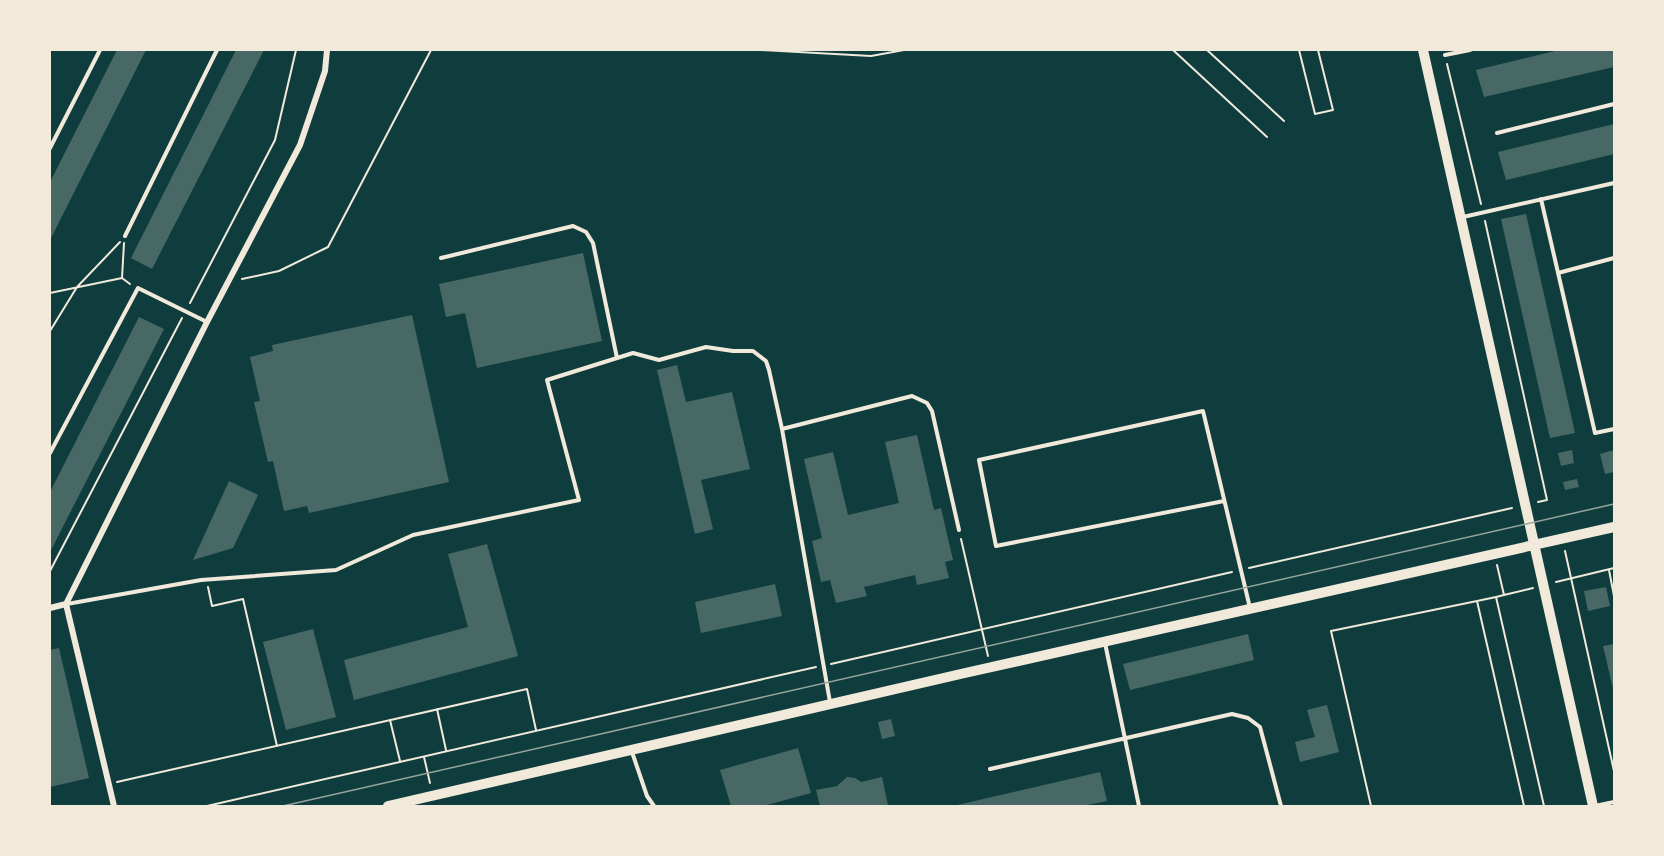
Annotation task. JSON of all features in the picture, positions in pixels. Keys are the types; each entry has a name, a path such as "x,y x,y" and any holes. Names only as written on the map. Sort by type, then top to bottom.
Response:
{"street":[{"path":"114,807 66,604 207,322 300,145 325,71 327,50"},
{"path":"1423,50 1593,806"},
{"path":"388,807 1614,527"},
{"path":"50,608 66,604"}],"lane":[{"path":"50,148 100,50"},
{"path":"125,236 217,50"},
{"path":"1445,55 1470,50"},
{"path":"1497,133 1614,104"},
{"path":"1461,217 1614,183"},
{"path":"1541,199 1595,433 1614,429"},
{"path":"441,258 573,226 586,232 592,243 617,358"},
{"path":"1558,273 1614,258"},
{"path":"50,453 138,288 207,322"},
{"path":"66,604 206,579 336,570 413,535 579,500 547,380 633,353 659,360 706,347 753,351 766,361 782,429 822,666 831,705"},
{"path":"782,429 912,396 927,403 933,411 959,530"},
{"path":"1224,501 996,546 979,460 1203,411 1250,609"},
{"path":"1105,642 1138,807"},
{"path":"990,770 1232,714 1248,718 1260,727 1281,807"},
{"path":"632,751 647,796 654,807"},
{"path":"1593,806 1614,802"}],"path":[{"path":"228,282 279,271 328,247 431,50"},
{"path":"760,50 872,56 904,50"},
{"path":"1173,50 1267,137"},
{"path":"1207,50 1284,121"},
{"path":"1299,50 1315,114 1333,110 1318,50"},
{"path":"207,807 1547,500 1445,55"},
{"path":"122,278 125,236"},
{"path":"50,331 77,287 125,236"},
{"path":"50,293 122,278 138,288"},
{"path":"959,530 986,646"},
{"path":"1562,539 1614,771"},
{"path":"1494,554 1504,595"},
{"path":"1371,807 1331,631 1496,597 1614,568"},
{"path":"1609,570 1614,596"},
{"path":"206,579 212,606 243,599 277,746"},
{"path":"1496,597 1544,807"},
{"path":"1477,601 1524,807"},
{"path":"108,784 527,689 537,731"},
{"path":"437,709 447,752"},
{"path":"390,720 400,762"},
{"path":"424,757 433,796"}],"building":[{"path":"117,50 146,50 50,240 50,182"},
{"path":"236,50 264,50 152,269 131,258"},
{"path":"1559,50 1613,50 1614,67 1484,97 1476,70"},
{"path":"1614,124 1614,154 1506,180 1498,152"},
{"path":"1526,214 1575,433 1550,438 1501,219"},
{"path":"583,253 602,341 477,368 465,313 446,317 439,284"},
{"path":"412,315 449,482 309,513 307,506 284,511 273,461 268,462 254,402 260,401 250,357 273,351 272,345"},
{"path":"139,317 164,329 50,552 50,492"},
{"path":"677,365 686,402 732,392 750,469 701,480 713,529 695,534 657,370"},
{"path":"917,435 934,510 941,508 953,560 945,562 949,578 917,585 915,575 864,587 867,596 836,603 830,580 821,582 812,541 822,538 804,459 833,452 848,515 899,503 885,442"},
{"path":"1572,450 1574,463 1561,466 1558,453"},
{"path":"1614,450 1614,472 1605,474 1600,454"},
{"path":"1577,479 1579,487 1565,490 1563,482"},
{"path":"229,481 258,495 233,548 193,560"},
{"path":"487,544 518,656 354,700 344,660 468,627 448,554"},
{"path":"775,584 782,616 701,633 695,602"},
{"path":"1606,587 1610,606 1588,611 1584,591"},
{"path":"313,629 336,717 286,730 263,642"},
{"path":"1248,634 1254,660 1130,690 1123,664"},
{"path":"1614,644 1614,693 1603,646"},
{"path":"59,648 89,778 50,787 50,650"},
{"path":"1327,705 1339,752 1300,762 1295,742 1315,737 1307,710"},
{"path":"891,719 895,736 882,739 878,722"},
{"path":"798,748 811,793 763,806 731,806 720,770"},
{"path":"1100,772 1107,801 1082,806 953,806"},
{"path":"847,777 861,782 882,777 888,805 820,806 816,790 837,786"}],"tram line":[{"path":"283,806 1614,504"}]}
